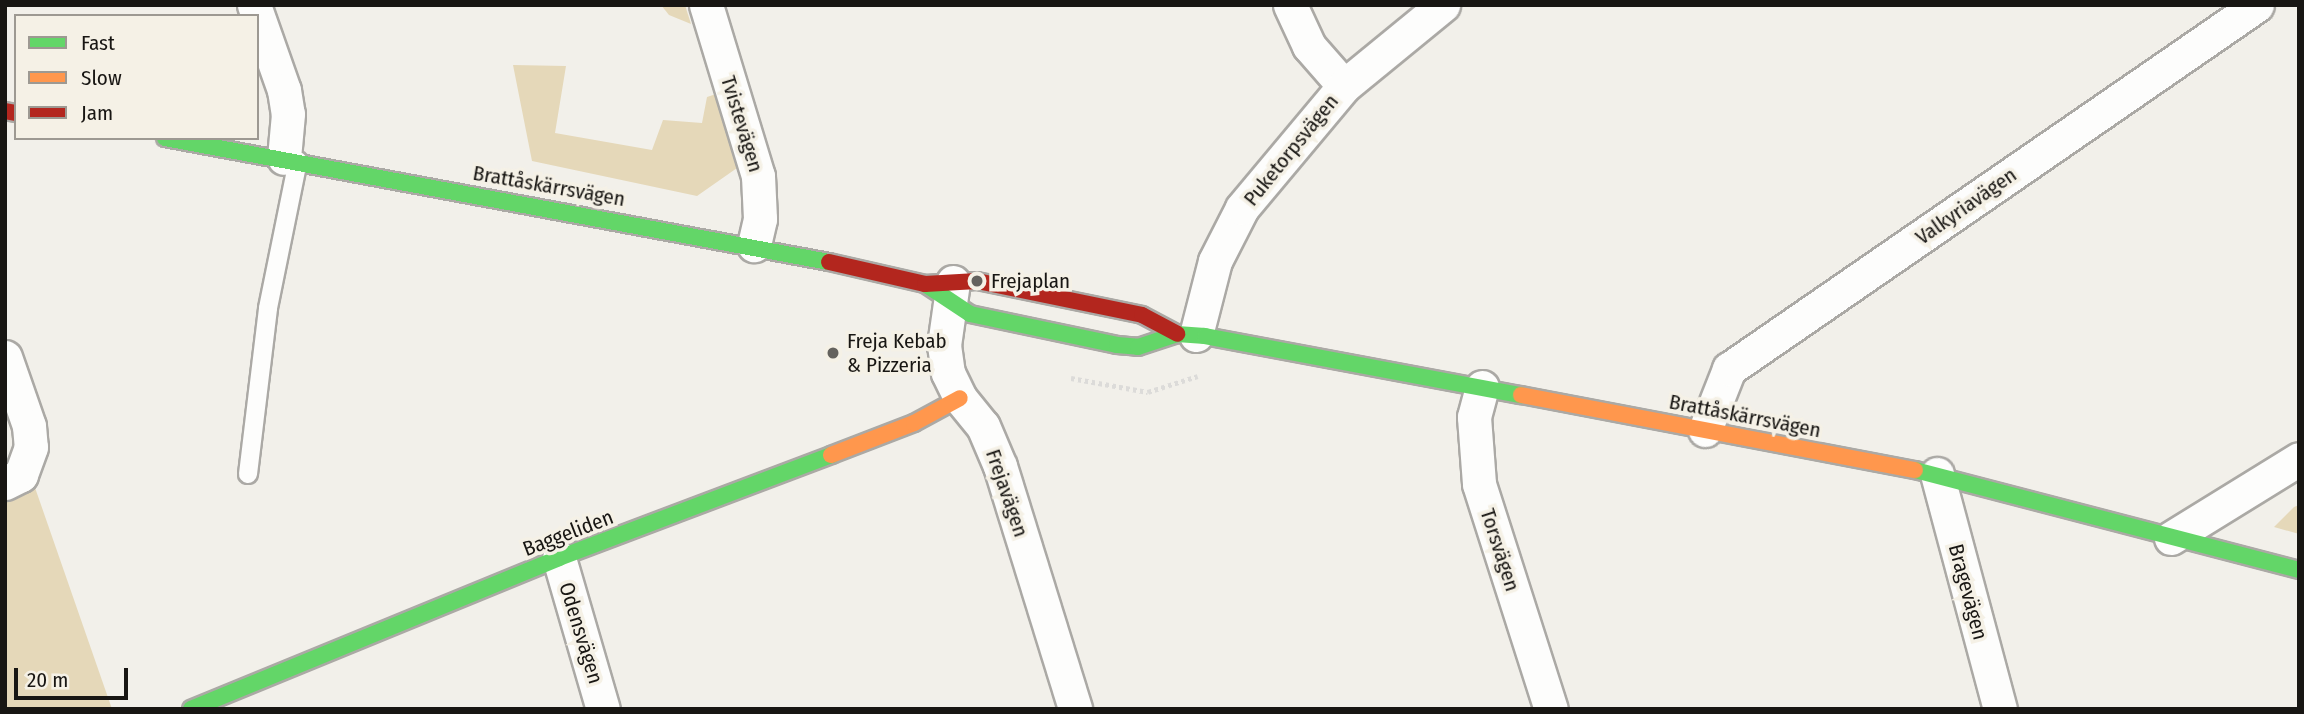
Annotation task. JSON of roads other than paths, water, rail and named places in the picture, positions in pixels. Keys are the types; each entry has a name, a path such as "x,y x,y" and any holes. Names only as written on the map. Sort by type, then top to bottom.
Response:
{"street":[{"name":"Tvistevägen","path":"706,5 758,176 760,219 754,245"},
{"path":"1290,5 1309,46 1344,86"},
{"name":"Puketorpsvägen","path":"1186,335 1215,261 1242,208 1344,86 1443,5"},
{"name":"Valkyriavägen","path":"1705,429 1729,369 2257,5"},
{"path":"259,19 284,90 291,160"},
{"name":"Brattåskärrsvägen","path":"176,140 754,245 942,290 970,314 1116,345 1138,346 1186,335"},
{"name":"Brattåskärrsvägen","path":"942,290 977,281 1142,315 1186,335 1482,387 1937,474 2299,570"},
{"name":"Frejavägen","path":"942,290 948,373 960,398 983,426 1000,466 1075,709"},
{"path":"5,357 29,426 31,447 21,475 5,483"},
{"name":"Torsvägen","path":"1482,387 1474,417 1479,484 1551,709"},
{"name":"Baggeliden","path":"191,709 559,558 914,423 960,398"},
{"path":"2171,538 2299,459"},
{"name":"Bragevägen","path":"1937,474 2000,709"},
{"name":"Odensvägen","path":"559,558 603,709"}],"lane":[{"path":"248,474 268,308 291,160"}],"place":[{"name":"Frejaplan","path":"977,281"},
{"name":"Freja Kebab & Pizzeria","path":"833,353"}]}
